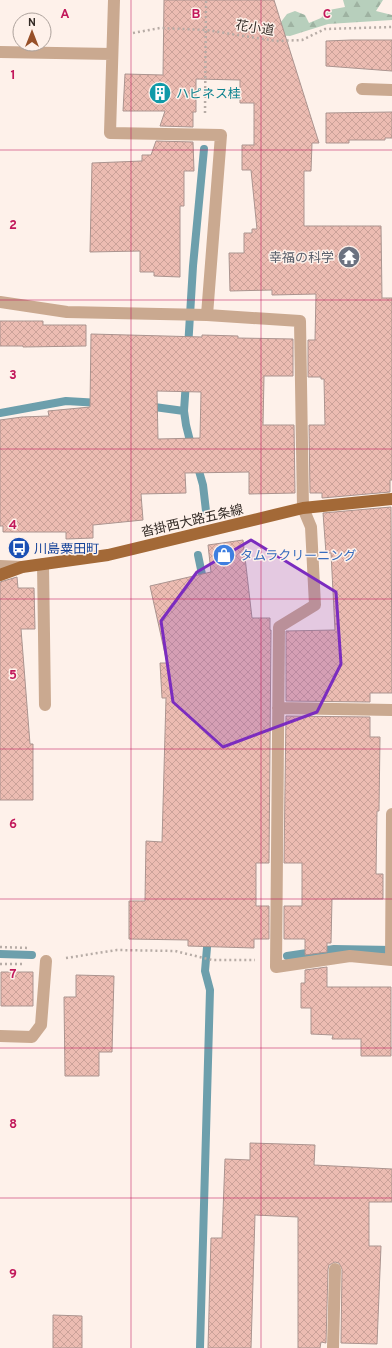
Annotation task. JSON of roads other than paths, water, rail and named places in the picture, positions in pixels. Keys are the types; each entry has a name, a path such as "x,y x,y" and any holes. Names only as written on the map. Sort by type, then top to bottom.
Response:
{"main road":[{"name":"沓掛西大路五条線","path":"0,575 22,567 108,555 303,508 392,499"}],"street":[{"path":"114,0 110,133 221,135 207,315"},
{"path":"0,52 112,54"},
{"path":"362,89 392,90"},
{"path":"0,302 67,312 189,314 300,321 303,508 311,527 315,605 279,627 276,963 350,956 391,960 392,814"},
{"path":"43,564 45,705"},
{"path":"0,566 22,567"},
{"path":"278,708 392,710"},
{"path":"0,1036 32,1038 41,1025 46,961"},
{"path":"333,1348 335,1269"}],"waterway":[{"path":"188,348 193,266 204,149"},
{"path":"186,381 184,411 192,449"},
{"path":"0,413 66,401 100,403"},
{"path":"147,406 184,411"},
{"path":"197,464 203,485 206,511"},
{"path":"198,555 204,584"},
{"path":"200,1348 210,990 205,971 208,936"},
{"path":"287,956 334,949 392,950"},
{"path":"0,954 32,955"}],"place":[{"name":"ハピネス桂","path":"160,93"},
{"name":"幸福の科学","path":"349,257"},
{"name":"川島粟田町","path":"19,548"},
{"name":"タムラクリーニング","path":"224,555"}]}
